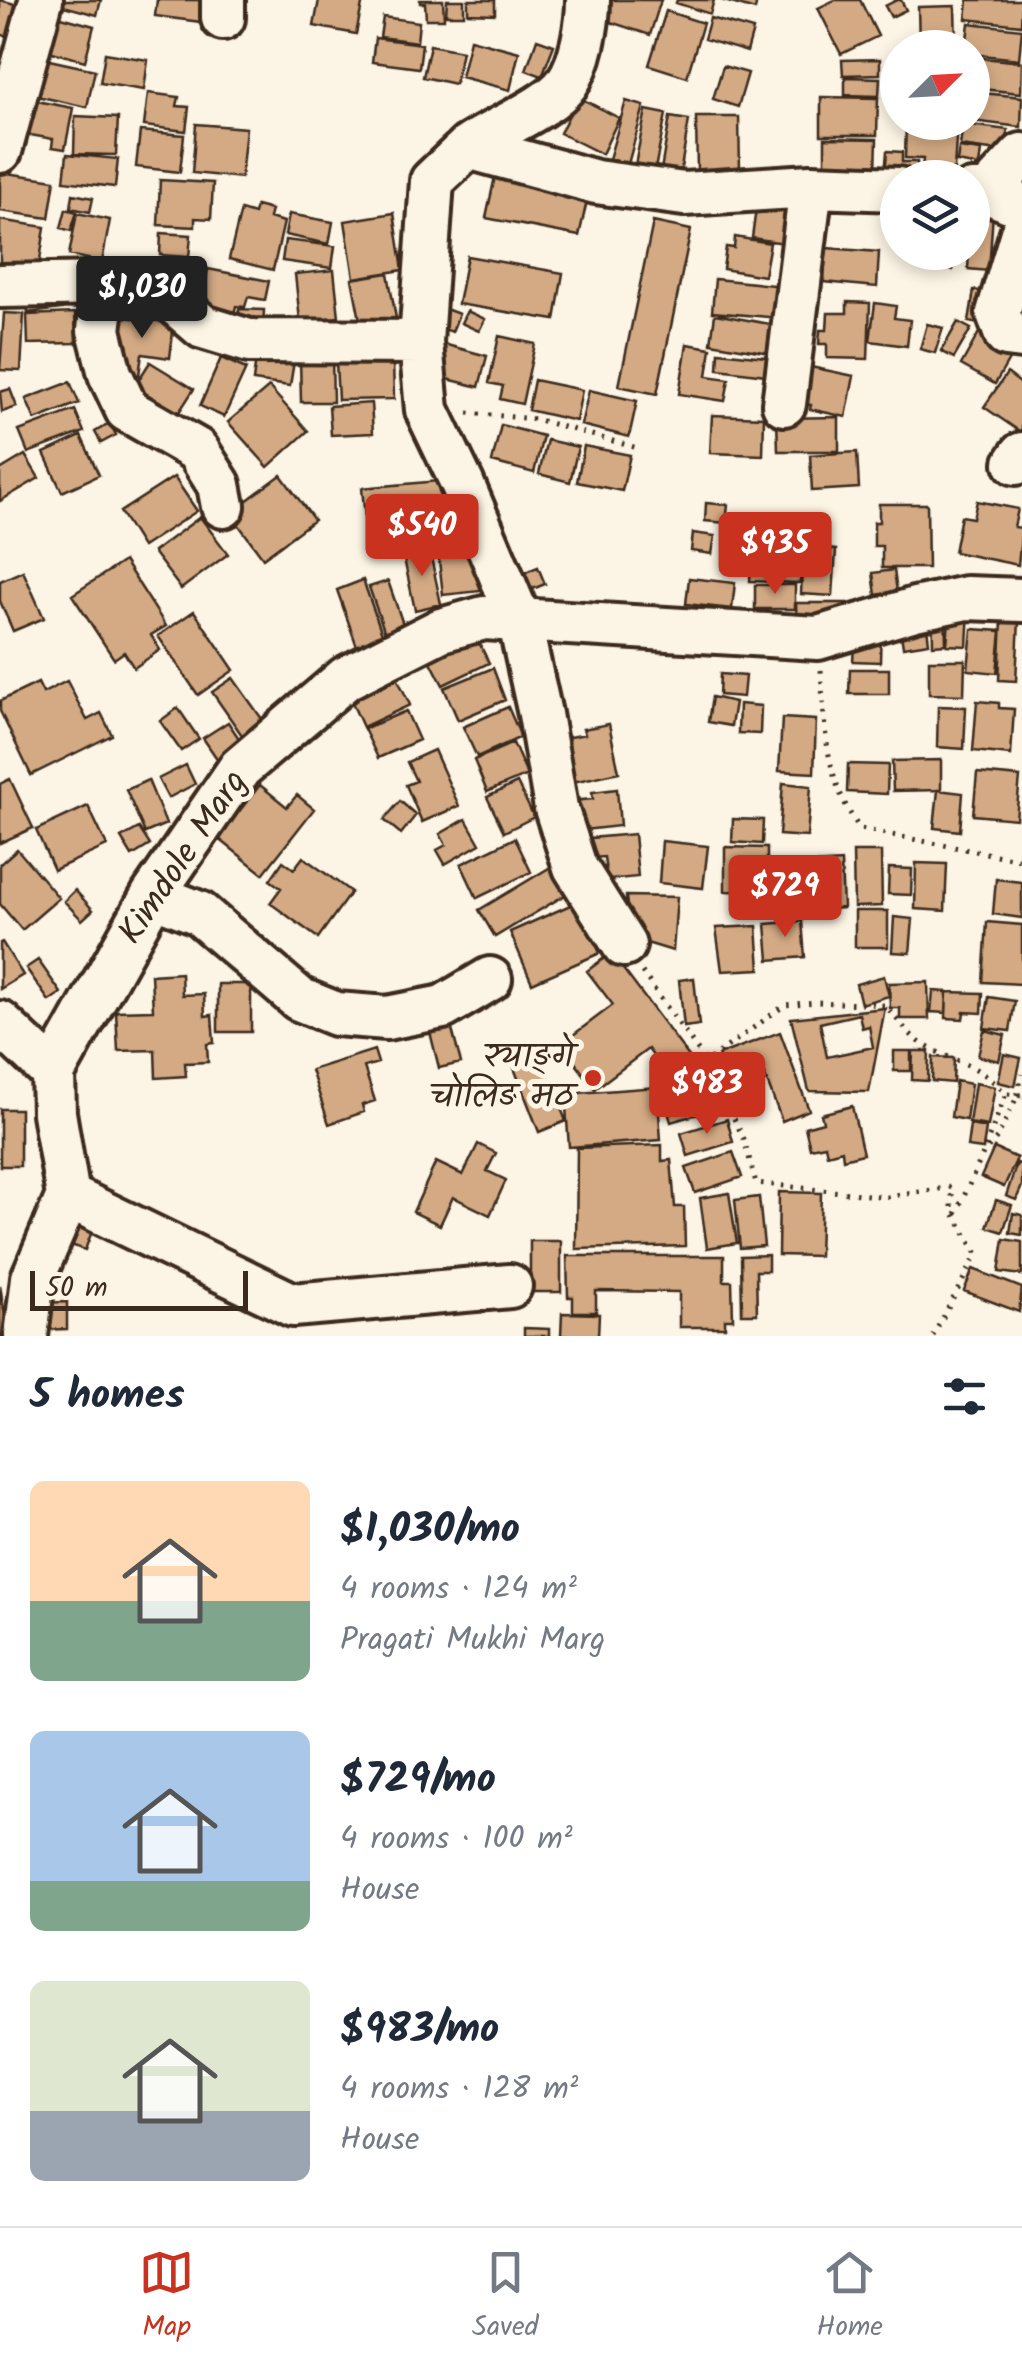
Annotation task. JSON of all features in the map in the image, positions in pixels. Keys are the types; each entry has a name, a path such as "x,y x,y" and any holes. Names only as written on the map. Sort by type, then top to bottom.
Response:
{"street":[{"path":"0,151 41,0"},
{"path":"588,0 588,24 566,84 468,147 432,181 421,342 426,410 462,483 518,619 560,823 575,866 624,945"},
{"path":"468,147 596,182 684,194 811,186 880,188"},
{"path":"994,197 1022,156"},
{"path":"784,404 811,186"},
{"path":"1022,233 998,313 1006,335 1022,338"},
{"path":"0,286 105,284 166,295 203,327 249,340 421,342"},
{"path":"105,284 100,330 110,374 128,410 197,450 219,485 222,506"},
{"path":"818,638 966,598 1022,600"},
{"name":"Kimdole Marg","path":"54,1072 153,895 240,768 346,678 441,630 484,618 818,638"},
{"path":"153,895 199,913 299,999 336,1014 387,1018 443,1007 490,979"},
{"path":"0,1022 54,1072 54,1114 68,1196 33,1278 26,1336"},
{"path":"68,1196 293,1305 510,1286"}],"path":[{"path":"426,410 535,420 641,449"},
{"path":"818,638 826,752 842,803 860,828 1022,860"},
{"path":"624,945 706,1062 744,1139 756,1183 887,1198 952,1187 952,1210 977,1254 933,1336"},
{"path":"706,1062 785,1005 884,1005 922,1044 964,1060 987,1074 1006,1094 1020,1096"},
{"path":"983,1154 1020,1096 1022,1074"},
{"path":"956,1214 1006,1094"}],"building":[{"path":"0,0 19,5 8,37 0,34"},
{"path":"101,0 97,15 52,3"},
{"path":"157,0 204,0 201,22 155,16"},
{"path":"319,0 363,0 356,34 314,26"},
{"path":"420,0 443,0 444,19 426,19 425,3"},
{"path":"447,0 464,0 464,15 446,15"},
{"path":"468,0 495,0 495,14 468,13"},
{"path":"597,0 661,0 650,35 592,16"},
{"path":"714,0 710,14 676,3"},
{"path":"721,0 757,0 755,10"},
{"path":"835,0 860,0 878,36 841,54 818,8"},
{"path":"897,0 906,10 891,17 885,6"},
{"path":"968,0 1022,0 1021,25 966,19"},
{"path":"955,6 956,30 919,30 918,7"},
{"path":"666,11 703,23 687,77 649,65"},
{"path":"54,15 94,26 85,61 45,50"},
{"path":"383,17 419,22 417,42 380,37"},
{"path":"710,18 753,30 747,52 704,39"},
{"path":"969,23 1022,29 1019,59 990,56 990,30 968,30"},
{"path":"375,38 422,44 419,68 372,62"},
{"path":"470,39 519,52 510,90 461,77"},
{"path":"537,39 554,45 542,76 526,70"},
{"path":"430,45 462,51 455,84 423,77"},
{"path":"105,53 148,60 144,90 100,83"},
{"path":"40,58 95,70 87,107 32,95"},
{"path":"880,59 880,74 843,75 842,60"},
{"path":"990,59 1022,62 1021,93 990,90"},
{"path":"723,66 748,73 738,107 713,99"},
{"path":"845,77 880,78 879,96 845,95"},
{"path":"148,93 179,97 177,106 189,107 186,131 144,126"},
{"path":"990,94 1022,97 1021,127 990,123"},
{"path":"578,97 619,118 602,154 560,133"},
{"path":"821,97 878,98 877,135 821,135"},
{"path":"26,99 73,108 65,149 52,147 53,139 19,133"},
{"path":"626,101 644,106 628,164 609,159"},
{"path":"646,110 666,114 655,169 635,165"},
{"path":"75,116 118,118 116,155 74,154"},
{"path":"670,117 689,120 680,174 661,170"},
{"path":"696,117 739,117 740,170 697,171"},
{"path":"196,124 246,128 241,178 192,173"},
{"path":"990,128 1008,130 1006,152 960,146 961,140 990,140"},
{"path":"140,131 184,135 180,172 136,167"},
{"path":"825,138 877,139 876,171 825,171"},
{"path":"906,140 956,140 955,160 905,158"},
{"path":"959,148 981,151 980,160 957,160"},
{"path":"887,151 902,152 902,160 886,160"},
{"path":"67,154 118,159 115,187 64,181"},
{"path":"0,172 55,180 49,218 0,211"},
{"path":"496,172 589,192 579,236 486,218"},
{"path":"160,180 213,183 211,219 195,218 195,227 158,225"},
{"path":"73,194 93,198 90,212 71,208"},
{"path":"757,201 802,207 797,245 752,238"},
{"path":"256,206 271,210 269,218 284,222 273,270 229,259 241,210 254,214"},
{"path":"66,209 77,212 71,231 61,228"},
{"path":"990,212 993,212 990,256"},
{"path":"77,213 110,220 102,262 69,255"},
{"path":"394,213 403,270 354,278 345,221"},
{"path":"289,214 333,222 329,244 285,235"},
{"path":"0,220 45,227 38,274 0,267"},
{"path":"653,222 691,230 657,394 619,386"},
{"path":"161,233 191,235 189,257 160,255"},
{"path":"735,237 770,243 764,276 723,269 726,247 734,248"},
{"path":"285,240 335,246 332,268 282,261"},
{"path":"826,248 879,252 877,287 824,282"},
{"path":"467,256 563,273 555,320 458,304"},
{"path":"208,269 269,281 265,300 248,297 245,307 236,306 234,314 200,308"},
{"path":"334,270 339,317 300,321 295,274"},
{"path":"388,273 397,324 362,330 352,279"},
{"path":"715,279 784,286 780,318 712,312"},
{"path":"59,289 62,309 28,313 26,294"},
{"path":"974,290 995,294 989,326 969,322"},
{"path":"847,302 870,303 868,359 827,358 827,344 819,344 820,330 827,330 828,313 847,313"},
{"path":"875,303 896,306 894,318 910,320 907,346 870,341"},
{"path":"432,304 459,314 452,332 426,322"},
{"path":"239,309 264,310 263,330 238,329"},
{"path":"467,311 485,319 479,331 461,323"},
{"path":"4,313 24,314 21,371 0,370"},
{"path":"75,313 76,343 28,344 27,315"},
{"path":"715,314 775,325 770,353 711,343"},
{"path":"116,316 174,323 170,358 142,354 139,375 122,373"},
{"path":"958,322 971,329 954,358 941,351"},
{"path":"927,324 943,328 935,353 920,349"},
{"path":"981,329 1015,349 995,384 961,365"},
{"path":"499,336 535,344 522,404 500,399 503,386 489,383"},
{"path":"436,342 487,356 479,387 428,374"},
{"path":"687,344 711,348 707,376 729,379 725,401 679,394"},
{"path":"257,350 295,355 290,386 253,381"},
{"path":"719,352 775,358 774,376 718,369"},
{"path":"300,356 332,356 333,402 301,402"},
{"path":"221,358 246,369 224,417 200,406"},
{"path":"393,360 394,399 338,400 336,362"},
{"path":"150,362 194,389 174,420 131,392"},
{"path":"801,365 854,376 846,417 793,402"},
{"path":"1007,373 1020,383 1022,380 1022,433 984,407"},
{"path":"534,380 582,390 576,421 528,410"},
{"path":"70,382 79,403 35,420 26,399"},
{"path":"269,387 308,431 268,467 228,422"},
{"path":"10,389 17,407 2,412 0,392"},
{"path":"589,390 637,401 629,437 581,425"},
{"path":"371,403 373,433 331,435 329,406"},
{"path":"75,410 84,432 28,453 19,431"},
{"path":"712,415 764,417 763,455 710,453"},
{"path":"839,417 839,451 778,451 777,418"},
{"path":"110,423 116,435 101,443 95,432"},
{"path":"501,425 543,436 534,473 492,462"},
{"path":"81,436 99,475 62,492 44,453"},
{"path":"547,440 578,447 570,482 539,474"},
{"path":"584,446 630,455 622,491 577,482"},
{"path":"857,452 859,488 812,491 810,455"},
{"path":"25,455 39,478 0,501 0,470"},
{"path":"281,475 314,520 263,558 230,513"},
{"path":"174,477 197,511 142,547 120,512"},
{"path":"438,481 444,542 368,549 362,488"},
{"path":"977,501 1018,509 1014,527 1022,528 1018,565 954,552 961,516 973,518"},
{"path":"706,503 728,505 726,523 705,521"},
{"path":"879,504 927,504 928,568 882,568 882,546 874,546"},
{"path":"200,517 228,554 181,589 153,552"},
{"path":"693,533 715,536 712,554 691,551"},
{"path":"752,544 802,547 800,583 750,581"},
{"path":"803,547 836,550 833,596 801,594"},
{"path":"429,548 441,604 415,610 403,554"},
{"path":"476,548 481,591 443,595 438,552"},
{"path":"124,561 166,626 151,635 160,650 134,668 124,652 114,659 72,595"},
{"path":"538,567 545,584 523,593 516,576"},
{"path":"894,570 897,592 876,595 873,573"},
{"path":"23,571 44,618 13,631 0,601 0,581"},
{"path":"689,578 735,583 732,609 686,604"},
{"path":"363,580 385,642 359,652 337,590"},
{"path":"388,581 405,630 386,636 369,587"},
{"path":"755,585 795,585 795,609 755,609"},
{"path":"796,603 848,603 848,625 797,626"},
{"path":"932,605 945,605 946,644 933,645"},
{"path":"950,607 969,609 967,646 947,645"},
{"path":"194,611 234,670 198,695 158,636"},
{"path":"925,612 929,643 903,647 898,616"},
{"path":"1002,619 1019,620 1016,681 999,680"},
{"path":"881,623 880,662 853,661 855,631"},
{"path":"472,628 489,663 443,685 425,650"},
{"path":"972,629 1001,631 997,673 968,670"},
{"path":"929,660 965,660 964,695 929,694"},
{"path":"493,668 505,700 458,720 444,688"},
{"path":"850,669 889,669 889,694 849,694"},
{"path":"394,671 410,705 363,727 347,692"},
{"path":"720,674 745,676 743,697 719,695"},
{"path":"233,678 267,726 246,741 212,692"},
{"path":"67,681 87,720 101,713 112,735 31,775 0,711 0,701 38,683 43,693"},
{"path":"712,697 735,702 731,726 708,722"},
{"path":"977,701 1014,709 1011,755 973,751"},
{"path":"739,704 761,706 760,734 738,733"},
{"path":"938,706 966,707 964,749 937,747"},
{"path":"508,707 521,737 477,757 463,727"},
{"path":"178,708 199,739 181,751 160,721"},
{"path":"406,711 419,740 378,758 364,729"},
{"path":"782,718 816,720 814,773 779,771"},
{"path":"228,722 246,749 222,766 203,738"},
{"path":"609,724 619,772 573,782 564,738"},
{"path":"513,743 527,775 487,792 474,760"},
{"path":"434,750 459,806 422,822 406,785 416,781 407,762"},
{"path":"941,760 941,790 893,791 892,761"},
{"path":"848,764 888,765 887,794 847,792"},
{"path":"186,765 195,784 168,798 158,779"},
{"path":"977,773 1020,777 1016,819 973,815"},
{"path":"10,779 33,828 0,843 0,784"},
{"path":"148,780 166,824 145,833 126,790"},
{"path":"517,783 534,817 504,832 487,797"},
{"path":"783,783 811,786 807,837 779,835"},
{"path":"260,785 287,807 297,795 314,809 263,874 218,838"},
{"path":"617,789 620,826 574,831 571,801 593,799 592,792"},
{"path":"938,790 963,793 960,831 934,828"},
{"path":"400,801 416,815 401,834 384,820"},
{"path":"88,806 107,846 54,870 36,830"},
{"path":"466,819 480,844 445,864 437,850 446,845 440,834"},
{"path":"733,819 763,820 762,844 732,842"},
{"path":"139,828 150,845 132,856 121,838"},
{"path":"634,834 638,877 607,880 604,857 592,858 590,838"},
{"path":"515,838 531,872 477,898 461,864"},
{"path":"662,841 708,846 703,888 659,883"},
{"path":"725,847 767,848 767,892 725,891"},
{"path":"17,849 59,898 22,930 0,904 0,864"},
{"path":"853,852 881,852 882,906 854,907"},
{"path":"303,857 351,892 318,938 270,903 281,888 270,880 283,861 294,869"},
{"path":"841,862 843,908 815,910 812,864"},
{"path":"916,863 947,864 945,911 915,909"},
{"path":"554,865 570,892 495,937 479,910"},
{"path":"889,868 912,869 911,895 888,894"},
{"path":"996,879 1022,882 1022,918 993,914"},
{"path":"75,890 93,910 82,920 64,901"},
{"path":"626,896 677,897 673,951 630,938"},
{"path":"577,902 600,953 532,983 510,932"},
{"path":"855,911 888,911 888,947 855,947"},
{"path":"894,917 913,919 910,953 892,952"},
{"path":"802,921 805,957 769,960 766,924"},
{"path":"987,922 1022,925 1022,984 983,982"},
{"path":"757,926 760,969 722,971 716,928"},
{"path":"0,943 23,975 0,989"},
{"path":"611,953 690,1058 667,1075 648,1049 595,1089 561,1044 613,1005 587,971"},
{"path":"38,960 61,993 49,1001 26,968"},
{"path":"181,973 182,995 204,994 205,1016 212,1015 214,1043 207,1044 208,1062 185,1063 186,1076 156,1078 155,1050 118,1051 116,1011 153,1010 151,975"},
{"path":"884,976 889,996 861,1004 856,984"},
{"path":"694,978 699,1025 684,1027 679,980"},
{"path":"928,982 929,1019 900,1019 900,1008 890,1008 889,983"},
{"path":"218,984 251,984 251,1032 218,1032"},
{"path":"933,991 947,992 946,1013 931,1012"},
{"path":"947,992 983,993 982,1013 964,1012 963,1019 946,1018"},
{"path":"989,997 1015,1001 1010,1031 984,1028"},
{"path":"885,1008 869,1092 809,1091 791,1018","holes":["859,1014 862,1028 869,1026 873,1047 827,1057 820,1023"]},
{"path":"450,1022 461,1063 439,1068 429,1028"},
{"path":"984,1030 1005,1035 999,1061 978,1056"},
{"path":"780,1032 809,1110 782,1121 762,1068 728,1082 718,1055"},
{"path":"374,1050 378,1063 364,1067 375,1101 362,1105 364,1112 329,1124 311,1070"},
{"path":"894,1051 911,1051 911,1071 894,1071"},
{"path":"913,1051 929,1051 928,1081 912,1080"},
{"path":"1004,1054 1021,1058 1015,1086 998,1082"},
{"path":"933,1057 954,1058 953,1083 932,1081"},
{"path":"541,1058 566,1121 539,1132 514,1068"},
{"path":"956,1081 971,1084 966,1120 951,1117"},
{"path":"975,1083 995,1087 988,1126 969,1123"},
{"path":"712,1084 719,1108 671,1122 664,1098"},
{"path":"657,1087 661,1140 569,1147 565,1094"},
{"path":"852,1106 863,1154 843,1159 842,1150 827,1154 825,1145 810,1148 805,1127 823,1122 821,1114"},
{"path":"0,1109 20,1109 20,1166 0,1166"},
{"path":"727,1119 733,1142 688,1156 681,1133"},
{"path":"970,1125 986,1128 983,1149 967,1147"},
{"path":"478,1144 496,1153 487,1171 506,1180 490,1215 453,1197 440,1225 413,1212 436,1162 463,1175"},
{"path":"662,1145 662,1161 671,1160 675,1207 684,1207 685,1246 576,1249 577,1148"},
{"path":"994,1148 1017,1158 1004,1187 981,1177"},
{"path":"733,1152 742,1177 695,1193 686,1168"},
{"path":"1017,1163 1022,1165 1022,1186 1016,1200 1006,1196"},
{"path":"779,1192 821,1193 819,1256 778,1255"},
{"path":"729,1193 737,1243 707,1248 700,1198"},
{"path":"759,1197 764,1246 740,1248 735,1200"},
{"path":"996,1200 1012,1205 1003,1232 987,1227"},
{"path":"1013,1213 1022,1215 1022,1235 1010,1233"},
{"path":"77,1220 94,1226 85,1250 68,1244"},
{"path":"1004,1239 1022,1242 1022,1275 999,1272"},
{"path":"530,1241 561,1241 561,1292 530,1292"},
{"path":"768,1255 768,1271 756,1271 757,1314 742,1314 741,1256"},
{"path":"567,1256 724,1256 724,1281 732,1281 733,1319 725,1319 725,1327 679,1327 679,1292 596,1291 596,1312 573,1312 573,1297 568,1297"},
{"path":"973,1269 1022,1288 1019,1312 964,1291"},
{"path":"0,1285 8,1336 0,1336"},
{"path":"67,1302 67,1329 37,1330 36,1303"},
{"path":"562,1313 599,1314 598,1336 561,1336"},
{"path":"524,1328 549,1329 549,1336 524,1336"}],"place":[{"name":"स्याङ्गे चोलिङ मठ","path":"593,1078"}]}
